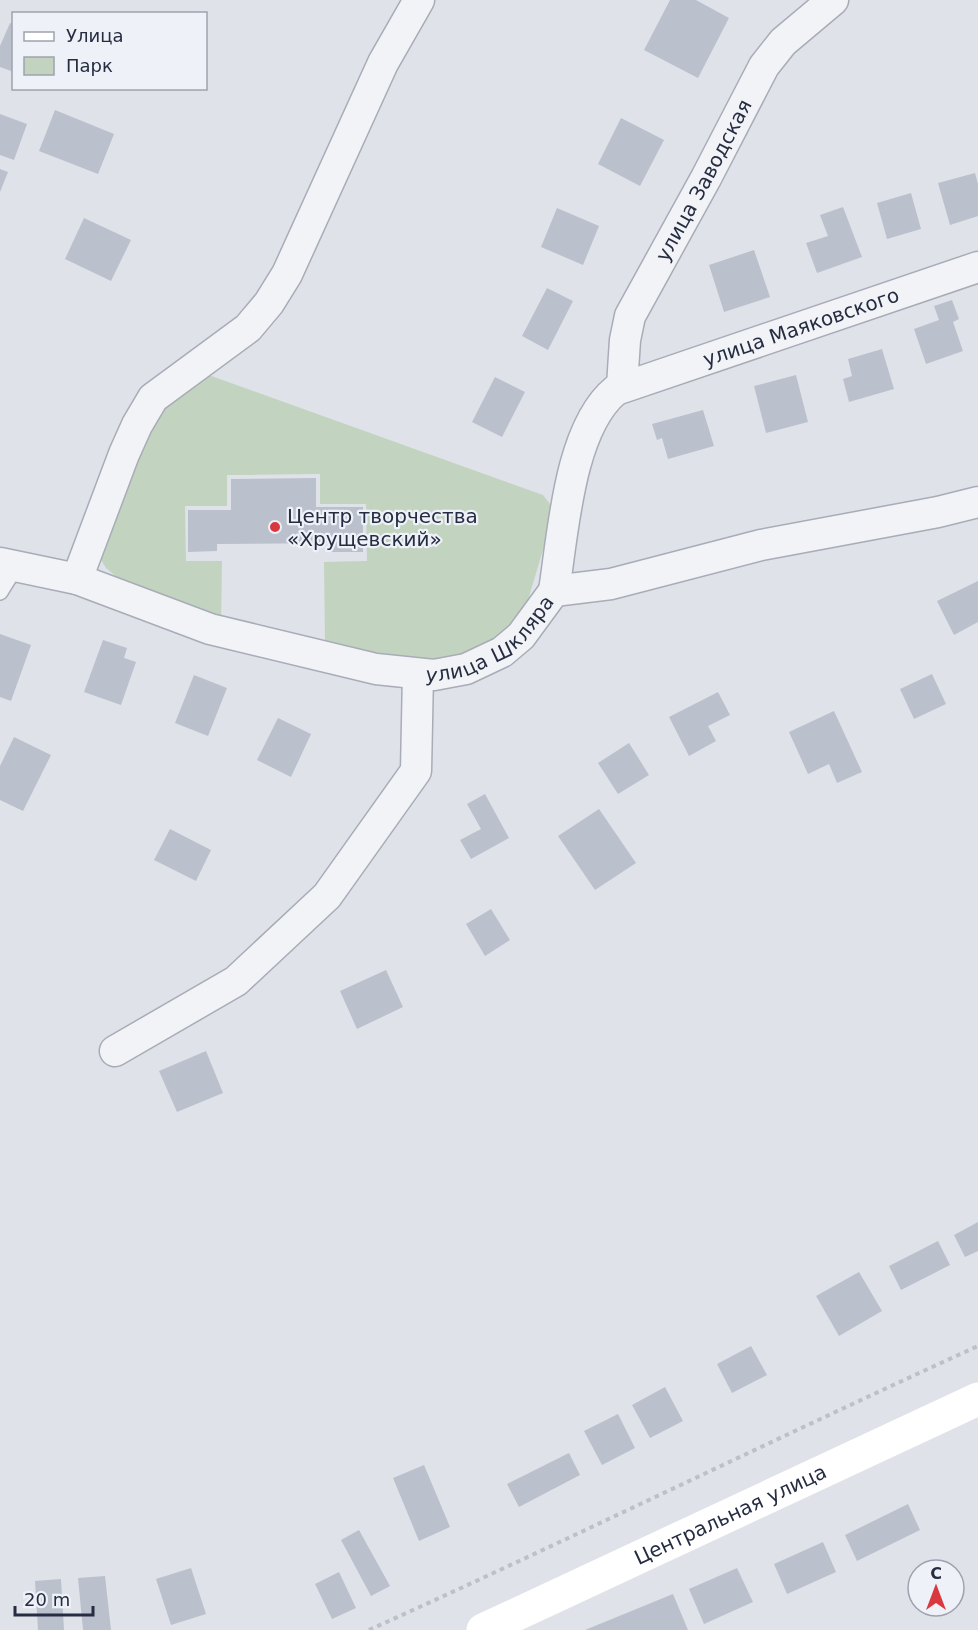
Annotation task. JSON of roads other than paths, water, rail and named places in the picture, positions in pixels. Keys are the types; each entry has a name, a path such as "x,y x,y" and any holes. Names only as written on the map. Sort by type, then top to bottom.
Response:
{"main road":[{"name":"Центральная улица","path":"483,1630 978,1399"}],"street":[{"path":"76,579 137,425 153,399 248,328 269,303 286,274 383,63 419,0"},
{"name":"улица Заводская","path":"622,386 624,347 630,316 706,178 755,81 783,42 833,0"},
{"name":"улица Маяковского","path":"622,386 978,267"},
{"path":"554,591 575,464 597,411 609,395 622,386"},
{"name":"улица Шкляра","path":"8,564 76,579 210,629 376,669 434,675 466,669 502,651 521,636 554,591 611,584 761,545 938,512 978,502"},
{"path":"115,1050 236,981 327,896 416,771 418,674"}],"lane":[{"path":"0,592 8,564"}],"place":[{"name":"Центр творчества «Хрущевский»","path":"275,527"}]}
